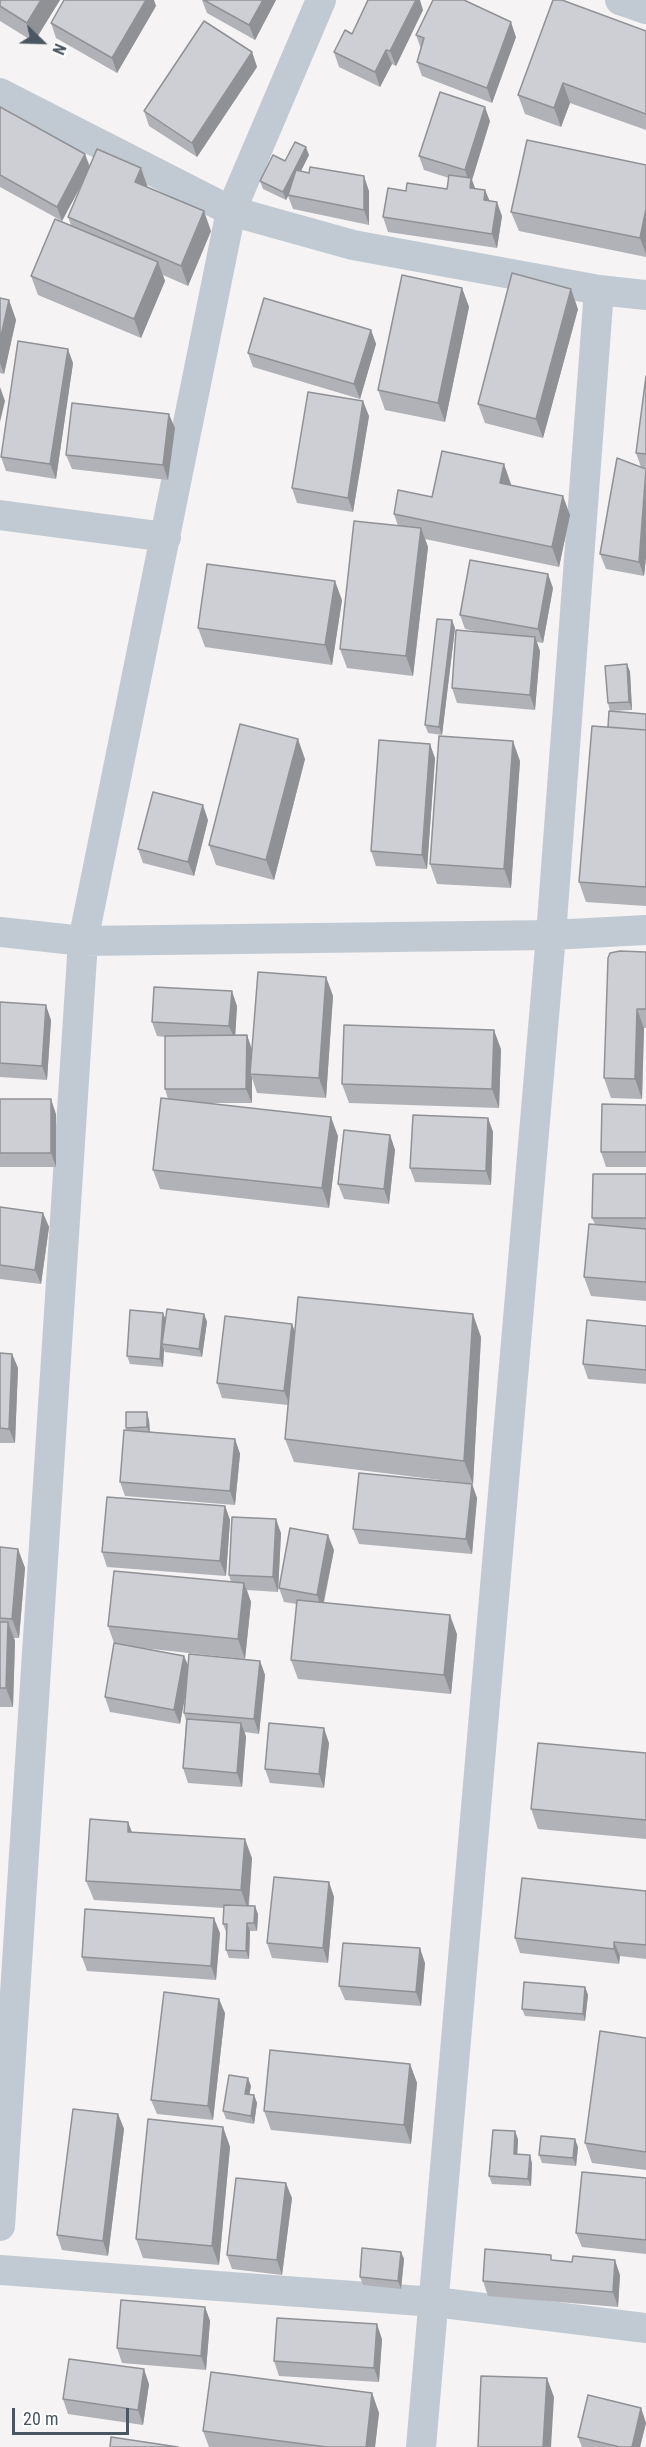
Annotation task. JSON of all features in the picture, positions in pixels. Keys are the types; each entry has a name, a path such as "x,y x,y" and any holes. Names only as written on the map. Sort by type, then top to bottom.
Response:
{"street":[{"path":"0,2226 83,940 231,211 321,0"},
{"path":"620,0 646,9"},
{"path":"0,93 231,211 352,245 599,290 646,295"},
{"path":"422,2447 550,935 599,290"},
{"path":"0,515 166,537"},
{"path":"0,932 83,940 550,935 646,930"},
{"path":"0,2270 435,2302 646,2328"}],"building":[{"path":"0,0 41,0 27,23 0,6"},
{"path":"64,0 146,0 112,58 51,23"},
{"path":"204,0 263,0 249,25"},
{"path":"368,0 416,0 390,51 386,50 375,72 334,52 345,30 352,34"},
{"path":"433,0 464,0 511,22 487,88 417,62 424,38 416,35"},
{"path":"553,0 562,0 646,31 646,114 563,83 554,108 518,95"},
{"path":"204,21 252,52 192,143 144,111"},
{"path":"440,92 485,107 465,170 419,156"},
{"path":"0,107 85,154 57,207 0,175"},
{"path":"527,140 646,165 646,209 640,238 511,212"},
{"path":"295,142 306,147 283,192 260,181 273,155 285,161"},
{"path":"97,149 141,168 135,182 204,211 181,266 68,217"},
{"path":"310,167 364,176 364,210 288,195 296,170 309,173"},
{"path":"449,175 471,178 470,188 485,190 484,200 497,202 492,234 383,217 388,188 406,191 407,183 447,189"},
{"path":"55,219 158,262 134,319 31,276"},
{"path":"512,273 571,289 536,419 478,404"},
{"path":"402,275 462,288 438,403 378,390"},
{"path":"0,298 9,300 0,340"},
{"path":"264,298 371,330 354,384 248,353"},
{"path":"18,341 68,349 50,464 1,457"},
{"path":"646,376 646,454 636,453"},
{"path":"308,392 363,401 348,498 292,488"},
{"path":"72,403 169,414 163,465 66,455"},
{"path":"442,451 504,464 500,483 563,496 552,547 394,514 398,490 432,497"},
{"path":"617,458 646,469 639,562 600,554"},
{"path":"354,521 421,528 406,656 340,649"},
{"path":"470,560 548,574 538,629 460,615"},
{"path":"207,564 335,581 325,645 198,628"},
{"path":"437,619 452,620 439,727 425,725"},
{"path":"456,630 535,637 530,695 452,688"},
{"path":"627,664 629,702 608,703 605,666"},
{"path":"609,711 646,714 646,730 608,727"},
{"path":"240,724 298,739 266,860 209,845"},
{"path":"592,726 646,730 646,887 579,882"},
{"path":"439,736 513,741 504,869 430,864"},
{"path":"379,740 430,744 422,855 371,851"},
{"path":"153,792 203,805 188,862 138,849"},
{"path":"646,952 646,1009 637,1009 635,1079 604,1078 608,958 610,953"},
{"path":"258,972 326,977 319,1078 250,1074"},
{"path":"154,987 232,991 229,1026 152,1022"},
{"path":"0,1002 46,1005 42,1066 0,1063"},
{"path":"344,1025 494,1030 492,1089 342,1084"},
{"path":"247,1035 246,1089 165,1089 165,1036"},
{"path":"161,1098 331,1117 322,1188 153,1170"},
{"path":"0,1099 51,1099 51,1153 0,1153"},
{"path":"602,1104 646,1105 646,1152 601,1152"},
{"path":"413,1115 488,1118 486,1171 410,1168"},
{"path":"344,1130 390,1135 384,1189 338,1184"},
{"path":"593,1174 646,1174 646,1218 592,1218"},
{"path":"0,1207 43,1213 35,1270 0,1265"},
{"path":"589,1224 646,1229 646,1282 584,1277"},
{"path":"298,1297 473,1314 464,1461 285,1439"},
{"path":"167,1309 204,1314 199,1349 162,1344"},
{"path":"130,1310 163,1313 160,1359 127,1356"},
{"path":"225,1316 292,1324 284,1391 217,1383"},
{"path":"587,1320 646,1326 646,1370 583,1364"},
{"path":"0,1353 12,1354 9,1429 0,1428"},
{"path":"126,1412 147,1412 147,1427 126,1428"},
{"path":"124,1430 235,1439 230,1491 120,1482"},
{"path":"359,1473 472,1484 466,1539 353,1529"},
{"path":"107,1497 225,1506 220,1561 102,1552"},
{"path":"232,1517 276,1519 273,1577 229,1575"},
{"path":"290,1528 328,1535 317,1595 279,1588"},
{"path":"0,1547 18,1549 12,1619 0,1618"},
{"path":"114,1571 244,1583 238,1639 108,1626"},
{"path":"297,1600 450,1615 444,1675 291,1660"},
{"path":"0,1622 8,1622 6,1688 0,1688"},
{"path":"114,1643 184,1656 174,1710 105,1697"},
{"path":"189,1654 260,1661 254,1719 184,1713"},
{"path":"187,1719 241,1723 237,1773 183,1768"},
{"path":"269,1723 324,1728 319,1774 265,1769"},
{"path":"538,1743 646,1753 646,1820 531,1809"},
{"path":"90,1819 128,1822 128,1832 245,1839 241,1890 86,1881"},
{"path":"274,1877 329,1882 323,1948 267,1943"},
{"path":"522,1878 646,1891 646,1945 614,1942 614,1949 515,1938"},
{"path":"224,1905 255,1906 254,1923 247,1923 246,1951 226,1950 227,1924 223,1924"},
{"path":"85,1909 214,1918 211,1966 82,1957"},
{"path":"343,1943 420,1948 416,1992 339,1986"},
{"path":"524,1982 585,1987 583,2014 522,2009"},
{"path":"164,1992 219,1999 208,2106 151,2100"},
{"path":"600,2031 646,2038 646,2152 585,2143"},
{"path":"270,2050 410,2064 404,2125 264,2111"},
{"path":"229,2075 248,2078 245,2094 254,2095 251,2116 223,2111"},
{"path":"73,2109 118,2114 103,2241 57,2235"},
{"path":"148,2119 223,2127 212,2246 136,2239"},
{"path":"493,2130 515,2131 514,2154 530,2155 528,2179 489,2176"},
{"path":"541,2136 575,2139 573,2158 539,2155"},
{"path":"582,2172 646,2178 646,2240 576,2233"},
{"path":"236,2178 286,2183 277,2260 227,2255"},
{"path":"362,2248 401,2252 398,2281 360,2277"},
{"path":"485,2249 551,2255 551,2260 572,2262 573,2256 615,2260 613,2292 483,2281"},
{"path":"121,2300 205,2307 201,2356 117,2348"},
{"path":"277,2318 377,2324 374,2368 274,2361"},
{"path":"69,2359 144,2369 138,2410 63,2399"},
{"path":"211,2372 372,2393 366,2447 327,2447 203,2431"},
{"path":"481,2376 547,2378 543,2447 478,2447"},
{"path":"588,2395 641,2408 632,2447 620,2447 578,2437"},
{"path":"111,2437 178,2447 110,2447"}]}
